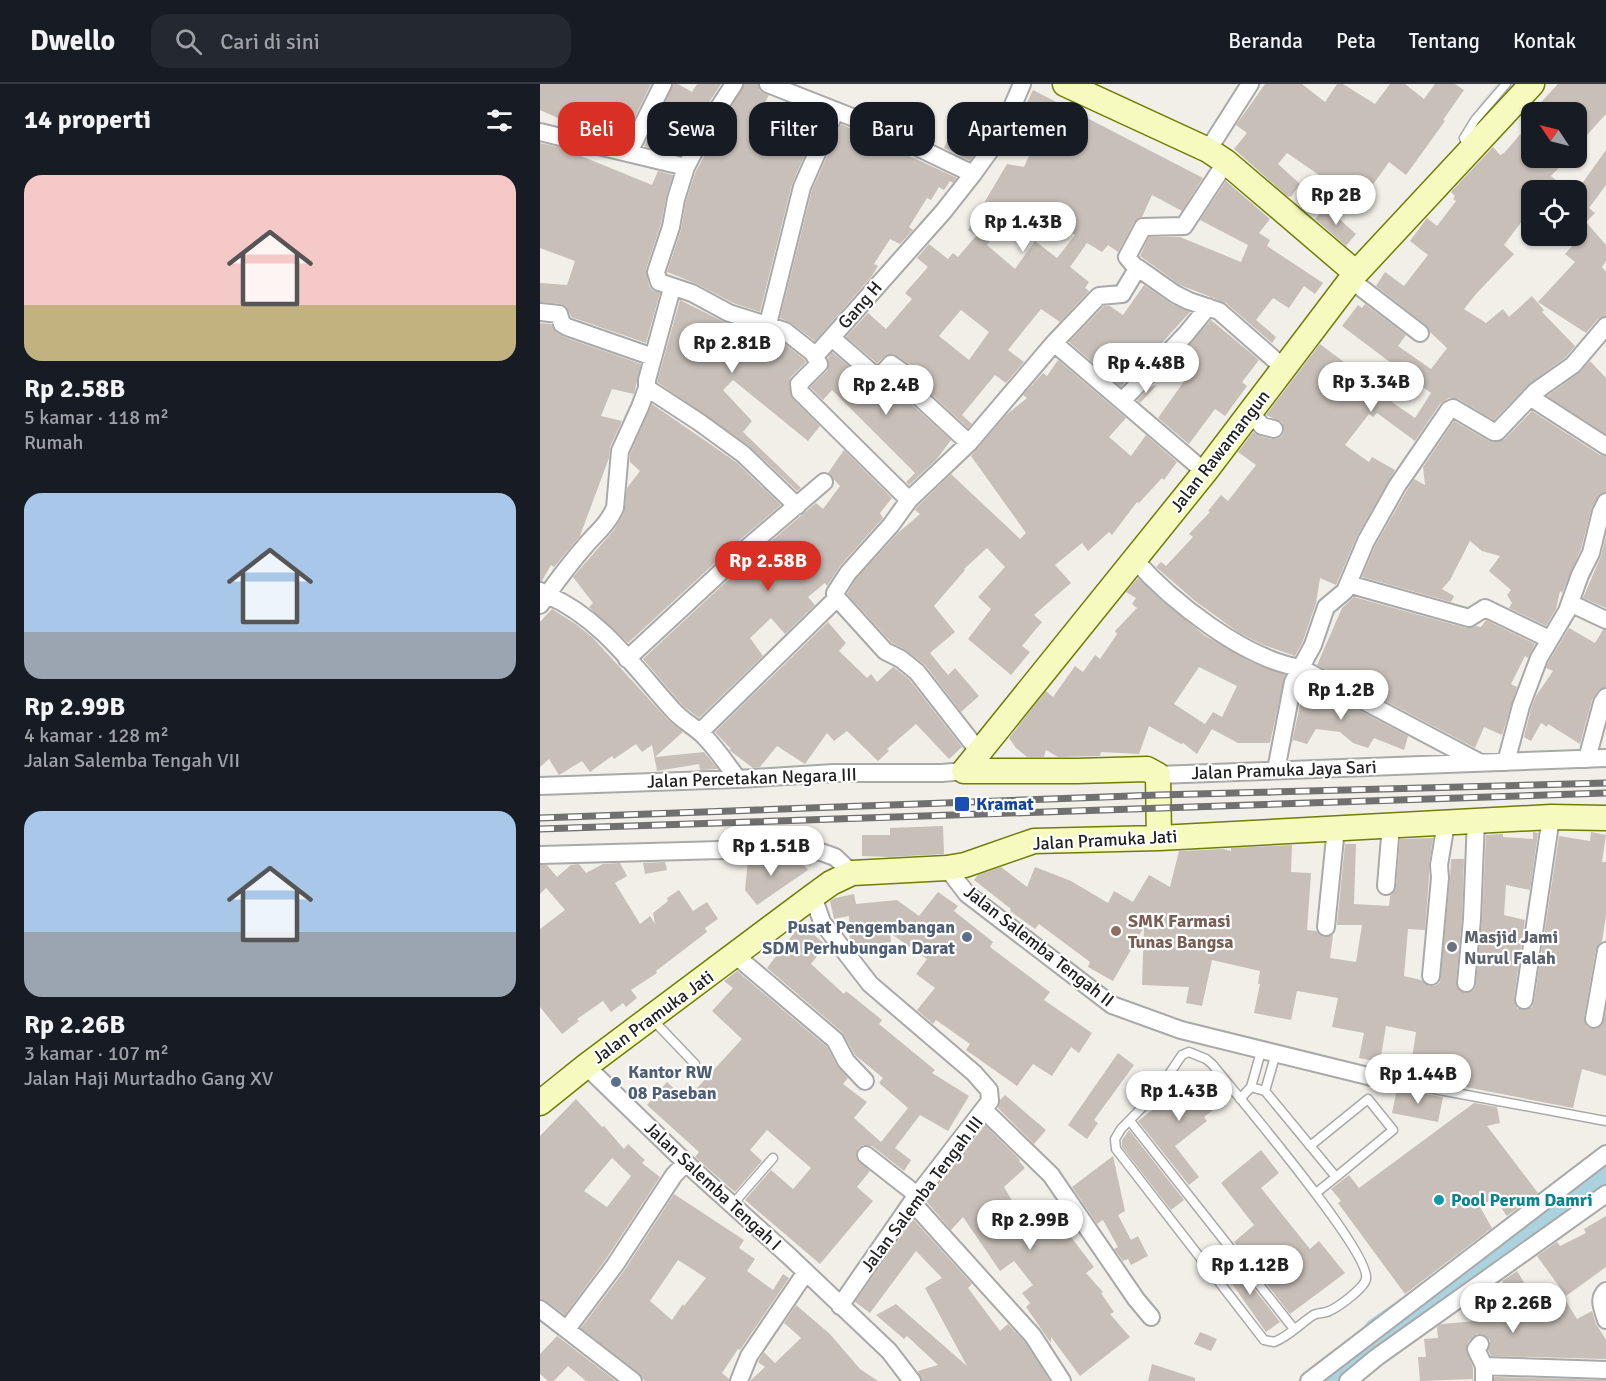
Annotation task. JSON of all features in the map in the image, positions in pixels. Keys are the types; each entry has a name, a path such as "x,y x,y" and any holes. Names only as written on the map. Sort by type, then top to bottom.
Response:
{"street":[{"path":"635,138 663,84"},
{"path":"734,84 710,121 686,167 676,199 671,227 656,272 659,282 692,293 729,313 785,331 813,353 819,364 799,384 800,392 909,500"},
{"path":"768,84 811,102"},
{"name":"Gang H","path":"813,353 820,352 865,298 943,212 973,174 999,138 1022,84"},
{"path":"1065,84 1096,90 1217,156 1353,277 1420,333"},
{"path":"1250,84 1184,226 1143,227 1127,258 1137,268 1175,294 1224,315 1284,368"},
{"name":"Jalan Rawamangun","path":"964,771 1205,472 1353,277 1532,84"},
{"path":"838,113 867,123 973,174"},
{"path":"540,132 558,136"},
{"path":"635,154 686,167"},
{"path":"768,324 802,187 816,156"},
{"path":"980,753 917,672 901,659 885,651 835,593 840,583 891,525 909,500 969,443 1054,343 1099,296 1122,294 1137,268"},
{"path":"672,288 640,407 620,451 615,508 605,526 542,597 566,603 584,614 674,712 700,732 738,779"},
{"path":"1122,401 1186,334 1208,307"},
{"path":"540,312 559,314 562,324 567,327 653,357"},
{"path":"1276,771 1293,682 1313,645 1326,607 1345,591 1366,542 1397,486 1449,410 1453,408 1495,432 1536,391 1573,364 1606,326"},
{"path":"832,338 876,377 879,377 891,364 904,373 903,382 969,443"},
{"path":"1054,343 1205,472"},
{"path":"646,388 743,454 797,506"},
{"path":"1530,397 1606,446"},
{"path":"1250,412 1262,426 1274,429"},
{"path":"627,659 749,546 824,482"},
{"path":"1506,762 1521,705 1539,658 1563,620 1591,553 1601,512 1606,502"},
{"path":"1134,559 1154,582 1217,631 1250,650 1289,666 1301,668 1480,763"},
{"path":"1348,584 1469,618 1485,608 1549,639"},
{"path":"700,732 837,598"},
{"path":"1569,603 1606,620"},
{"path":"1587,759 1602,703 1606,697"},
{"name":"Jalan Pramuka Jaya Sari","path":"964,771 1147,769 1158,775 1606,758"},
{"name":"Jalan Percetakan Negara III","path":"540,786 834,773 964,771"},
{"path":"1158,775 1159,838"},
{"path":"1524,1000 1551,817"},
{"name":"Jalan Pramuka Jati","path":"540,1103 813,896 831,883 852,873 965,865 1034,841 1159,838 1476,820 1551,817 1606,818"},
{"path":"1466,983 1472,919 1476,820"},
{"path":"1431,976 1440,878 1439,865 1446,823"},
{"path":"1386,886 1390,825"},
{"path":"1326,927 1336,828"},
{"path":"540,855 721,850 818,851 835,857 852,873"},
{"name":"Jalan Salemba Tengah II","path":"947,868 967,894 1112,1005 1181,1030 1380,1079"},
{"name":"Jalan Salemba Tengah III","path":"813,896 822,922 870,984 974,1073 989,1090 990,1101 915,1199 840,1306"},
{"path":"736,956 835,1040 846,1061 865,1081"},
{"path":"1594,1018 1605,962"},
{"name":"Jalan Salemba Tengah I","path":"586,1066 686,1163 889,1351 912,1381"},
{"path":"984,1110 1051,1174 1136,1299 1151,1317"},
{"path":"1309,1381 1606,1154"},
{"path":"866,1155 915,1199 1033,1336 1062,1381"},
{"path":"567,1329 615,1265 674,1175 686,1163"},
{"path":"1348,1381 1387,1350 1606,1194"},
{"path":"739,1381 749,1356 806,1272"},
{"path":"1606,1291 1601,1295 1600,1300 1606,1320"},
{"path":"540,1309 632,1381"},
{"path":"1480,1344 1476,1349 1484,1374 1606,1370"}],"lane":[{"path":"1469,152 1464,138 1475,120 1506,84"},
{"path":"651,1018 695,1064"},
{"path":"1239,1099 1251,1087 1269,1050"},
{"path":"1265,1091 1269,1050"},
{"path":"1189,1052 1206,1059 1316,1193 1361,1258 1367,1271 1366,1281 1362,1288 1328,1312 1315,1314 1279,1340 1274,1342 1264,1340 1116,1149 1115,1139 1130,1121 1157,1092 1182,1055 1189,1052"},
{"path":"1380,1079 1606,1121"},
{"path":"1251,1087 1265,1091 1336,1177"},
{"path":"1310,1146 1368,1099 1393,1130 1316,1193"},
{"path":"1130,1121 1294,1329"},
{"path":"732,1205 772,1158"}],"shaded area":[{"path":"1496,84 1519,84 1487,119 1476,109"}],"building":[{"path":"540,84 651,84 635,117 635,102 558,102 558,118 540,110"},
{"path":"673,84 678,84 692,92 697,84 721,84 709,102 665,102"},
{"path":"744,84 758,84 760,91 769,95 765,102 749,102 749,156 804,156 792,184 760,312 733,303 697,284 667,272 681,230 686,201 696,171 704,156 737,156 737,102 734,102"},
{"path":"1265,84 1302,84 1325,102 1337,84 1343,84 1375,104 1390,84 1405,84 1424,99 1435,84 1455,84 1464,90 1406,175 1389,162 1360,203 1287,153 1278,164 1300,184 1291,197 1287,196 1234,149 1247,133 1236,125"},
{"path":"1558,84 1606,84 1606,114 1587,135 1587,102 1541,102"},
{"path":"1033,90 1056,102 1027,102"},
{"path":"1088,118 1203,178 1182,211 1152,195 1142,217 1134,222 1118,252 1108,245 1102,252 1087,243 1070,267 1089,282 1085,288 1089,291 1060,322 1041,309 1008,350 1024,362 1006,383 995,375 962,415 972,424 968,428 914,378 914,369 910,364 892,354 877,363 846,337 868,313 886,329 912,299 905,293 928,267 917,258 929,244 948,259 953,253 958,257 976,236 968,230 1007,164 1024,167 1029,156 1088,156","holes":["1047,214 1075,235 1057,258 1035,241 1015,269 987,245 1005,221 1011,226 1018,216 1038,229","961,310 989,332 969,360 939,336"]},
{"path":"841,124 850,128 850,156 910,156 957,178 953,183 950,181 944,190 939,187 931,200 927,198 909,227 913,230 900,244 890,239 874,264 878,266 872,276 815,341 791,323 780,318 812,190 827,156 838,156 838,131"},
{"path":"1521,134 1521,168 1559,168 1551,176 1556,180 1521,180 1521,223 1504,245 1514,254 1464,309 1486,323 1503,309 1509,317 1532,296 1544,310 1542,312 1575,346 1566,357 1529,384 1494,420 1458,399 1449,398 1440,404 1415,441 1377,413 1373,417 1369,414 1345,445 1369,462 1372,457 1395,470 1357,536 1336,585 1320,578 1316,603 1303,641 1295,656 1261,644 1238,632 1195,601 1156,567 1161,562 1166,566 1193,537 1189,534 1210,512 1208,511 1221,495 1228,501 1256,465 1238,452 1253,432 1271,439 1282,436 1284,431 1282,422 1266,415 1320,344 1365,378 1367,375 1397,395 1392,402 1415,418 1431,393 1342,326 1358,305 1362,308 1365,304 1406,335 1398,346 1431,369 1447,348 1426,325 1376,286 1385,272 1404,286 1428,255 1410,241 1427,218 1437,226 1456,201 1451,192 1493,147 1500,155"},
{"path":"540,143 558,147 558,156 581,156 652,185 658,171 673,175 661,224 646,269 649,286 660,293 646,343 571,317 566,306 561,304 540,302 540,283 567,285 575,261 540,248"},
{"path":"1606,150 1606,185 1589,208 1595,213 1587,221 1587,180 1585,180"},
{"path":"960,156 974,156 970,161"},
{"path":"1226,181 1270,219 1259,233 1270,240 1267,246 1323,283 1315,294 1304,286 1289,308 1273,298 1256,320 1276,337 1272,343 1226,303 1180,285 1140,256 1149,237 1180,237 1241,262 1248,245 1200,220"},
{"path":"1326,207 1356,234 1346,246 1315,219"},
{"path":"1587,223 1606,245 1606,261 1602,267 1606,272 1606,316 1598,319 1586,333 1538,302 1575,262 1565,254 1572,246 1587,246"},
{"path":"1144,285 1170,303 1190,312 1151,355 1147,351 1121,387 1069,342 1104,306 1110,306 1123,315"},
{"path":"680,300 726,323 780,340 805,360 806,362 791,377 789,385 793,399 820,426 808,441 733,380 723,390 752,421 743,432 801,488 797,491 749,446 657,382"},
{"path":"1211,320 1259,360 1242,382 1247,386 1225,416 1215,409 1189,444 1158,418 1197,363 1186,354 1169,372 1167,369"},
{"path":"540,323 551,324 556,332 564,337 641,364 634,394 612,389 601,416 622,421 610,447 609,458 580,536 554,567 551,565 542,581 540,581"},
{"path":"832,352 875,388 882,388 893,378 896,390 951,440 936,460 909,485 906,482 915,473 832,390 823,400 810,387 827,371 828,358"},
{"path":"1058,360 1126,418 1109,437 1131,456 1146,435 1177,462 1164,480 1162,478 1139,503 1137,502 1112,535 1109,532 1088,551 1082,543 1055,565 1071,583 1034,615 1042,622 1022,646 1030,652 1011,675 968,639 991,609 978,597 1005,567 987,548 964,569 934,606 955,632 930,653 948,675 955,668 979,696 961,712 925,665 891,642 847,594 856,579 898,533 920,514 915,510 917,507 951,474 1020,539 1026,533 971,456 1006,415 1027,398 1023,395 1043,373 1047,376"},
{"path":"1590,361 1606,378 1606,434 1547,396 1579,373"},
{"path":"1157,385 1140,403 1137,400 1150,387"},
{"path":"652,404 736,462 781,505 628,643 589,607 593,603 573,577 614,530 624,513 627,488 640,471 630,462 630,454"},
{"path":"1532,411 1600,455 1606,456 1606,492 1600,494 1592,507 1581,549 1562,593 1560,591 1556,609 1546,626 1509,608 1512,603 1507,595 1511,590 1489,571 1500,556 1482,551 1470,541 1450,580 1442,589 1454,596 1451,602 1362,577 1375,546 1414,479 1425,485 1423,467 1454,421 1489,441 1497,442 1505,439"},
{"path":"844,450 892,498 880,513 883,518 840,566 827,586 825,583 808,597 815,605 785,634 771,618 750,638 763,656 699,718 683,706 643,659 756,554 816,503 823,509 840,486 828,473"},
{"path":"1606,536 1606,608 1583,598 1601,556"},
{"path":"1138,578 1204,635 1251,662 1285,675 1270,743 1238,743 1212,729 1197,754 1183,743 1149,726 1139,754 1101,752 1100,756 1058,757 1046,750 1044,757 1027,757 1016,748 1009,738 1046,691 1053,697 1075,666 1083,672 1095,655 1100,659 1117,634 1115,631 1137,608 1132,604 1136,598 1126,592","holes":["1199,667 1237,686 1222,717 1213,712 1205,724 1174,704"]},
{"path":"1354,597 1466,628 1481,627 1486,620 1535,644 1528,658 1525,656 1511,684 1517,687 1502,735 1484,727 1475,748 1317,665 1342,608"},
{"path":"552,609 593,638 668,720 683,732 655,757 704,752 718,769 700,770 699,764 657,771 652,745 642,752 636,744 614,759 612,756 590,772 582,761 559,775 549,759 540,767 540,622"},
{"path":"828,622 846,643 839,651 867,678 871,674 877,682 893,667 895,668 909,679 962,747 949,759 916,724 887,749 889,751 878,761 847,731 834,741 827,733 805,764 777,746 760,767 753,768 729,750 731,749 715,732"},
{"path":"1569,628 1595,643 1603,630 1606,630 1606,687 1598,691 1592,700 1580,744 1548,724 1547,727 1541,723 1531,741 1524,737 1531,709 1536,696 1553,671 1546,668 1548,663"},
{"path":"1305,682 1304,690 1306,691 1309,684 1408,736 1404,750 1374,738 1368,748 1353,743 1340,732 1316,729 1307,744 1294,740 1292,742"},
{"path":"943,826 944,854 862,856 862,835 890,835 890,828"},
{"path":"1533,832 1538,833 1530,890 1506,885 1504,915 1525,920 1514,998 1517,1008 1523,1010 1532,1007 1534,1002 1559,836 1590,841 1591,832 1606,835 1602,862 1606,862 1606,915 1602,941 1596,949 1584,1018 1587,1027 1597,1029 1602,1025 1606,1011 1606,1076 1582,1069 1573,1108 1409,1078 1416,1032 1386,1026 1380,1062 1359,1058 1364,1033 1332,1027 1338,998 1297,991 1291,1020 1254,1013 1260,984 1258,984 1260,971 1212,960 1202,1006 1186,1003 1189,987 1142,985 1144,927 1113,981 1088,967 1090,962 1039,924 1035,929 1010,911 1011,909 974,880 978,875 1001,867 1027,887 1035,867 1071,881 1108,903 1114,891 1133,902 1149,875 1170,887 1179,851 1223,849 1231,851 1231,848 1292,845 1291,872 1311,873 1307,930 1317,931 1324,937 1333,935 1330,958 1356,962 1362,925 1337,925 1345,844 1356,844 1354,904 1389,906 1390,896 1396,887 1400,839 1433,838 1425,930 1408,929 1404,976 1421,980 1429,986 1435,986 1440,982 1451,859 1464,859 1462,918 1456,982 1460,991 1466,993 1474,990 1476,984 1486,835 1503,834 1503,837 1533,839"},
{"path":"748,861 801,861 808,870 757,905 745,890"},
{"path":"665,862 667,870 645,874 643,863"},
{"path":"620,863 627,876 615,883 640,924 650,916 655,924 653,913 668,901 667,898 679,890 693,911 707,902 718,919 705,928 707,932 656,971 657,973 631,990 637,998 626,1007 623,1003 611,1012 603,1001 577,1019 579,1021 562,1034 540,1007 540,929 565,910 546,888 540,894 540,865 547,865 557,877 571,865 579,864 586,873 603,864"},
{"path":"938,892 958,906 954,911 993,942 990,947 1050,992 1044,1000 1092,1033 1079,1053 1071,1047 1052,1076 1033,1064 1017,1086 966,1050 970,1044 936,1020 933,1024 917,1010 935,988 916,974 927,959 890,933 891,942 853,946 850,942 849,916 834,919 830,901 854,894 856,904 897,900 919,916"},
{"path":"801,924 826,945 811,964 844,994 846,991 882,1020 879,1024 935,1070 932,1073 969,1096 948,1131 920,1115 895,1148 911,1160 904,1171 872,1146 863,1145 858,1148 857,1159 870,1171 857,1187 873,1201 820,1264 745,1200 771,1170 793,1189 811,1168 767,1130 750,1150 762,1161 735,1192 695,1157 699,1152 647,1105 667,1082 686,1100 742,1039 712,1011 733,988 724,981 737,971 827,1047 837,1066 848,1078 843,1084 867,1102 854,1118 881,1142 908,1108 879,1083 883,1078 855,1055 842,1032 767,968"},
{"path":"1118,1053 1134,1065 1094,1120 1098,1123 1087,1139 1068,1125"},
{"path":"1190,1074 1206,1096 1210,1092 1220,1105 1204,1117 1207,1121 1175,1146 1199,1177 1189,1185 1138,1121 1179,1090 1175,1085"},
{"path":"1397,1089 1443,1097 1438,1122 1392,1113"},
{"path":"1005,1095 1046,1130 1034,1144 998,1108 1000,1100"},
{"path":"576,1099 624,1149 628,1144 645,1160 642,1163 660,1177 606,1259 565,1315 540,1299 540,1136","holes":["612,1158 631,1176 607,1207 584,1191"]},
{"name":"Pool Perum Damri","path":"1474,1103 1497,1107 1500,1123 1487,1126 1538,1193 1507,1216 1494,1198 1480,1207 1492,1228 1405,1294 1338,1203 1341,1201 1331,1189 1349,1175 1359,1188"},
{"path":"985,1125 1025,1168 1004,1187 1021,1216 1026,1221 1045,1206 1054,1219 1063,1211 1074,1226 1067,1232 1094,1267 1086,1273 1103,1292 1101,1293 1114,1312 1110,1314 1130,1337 1080,1376 1051,1337 1051,1343 1026,1307 1030,1303 1022,1293 1033,1285 1014,1261 1000,1271 963,1217 951,1230 926,1201"},
{"path":"1129,1130 1184,1200 1171,1210 1122,1147 1122,1140"},
{"path":"1261,1150 1279,1173 1261,1188 1310,1249 1319,1241 1345,1273 1290,1314 1234,1242 1254,1225 1221,1183"},
{"path":"1113,1156 1125,1211 1118,1215 1131,1240 1138,1236 1148,1256 1131,1265 1128,1259 1123,1261 1114,1249 1118,1247 1103,1220 1097,1224 1072,1187"},
{"path":"674,1194 744,1240 739,1248 755,1259 747,1271 773,1290 783,1274 789,1278 722,1373 729,1381 645,1381 639,1373 581,1328 624,1271","holes":["678,1260 706,1278 672,1320 650,1301"]},
{"path":"1606,1216 1606,1267 1566,1296 1537,1256 1557,1242 1560,1246 1586,1233 1584,1229"},
{"path":"913,1219 972,1284 968,1288 1000,1331 1008,1324 1025,1342 1050,1381 922,1381 918,1371 938,1365 907,1336 904,1339 876,1315 896,1304 967,1366 925,1288 942,1278 916,1251 870,1313 855,1302"},
{"path":"1230,1258 1280,1322 1266,1332 1221,1268"},
{"path":"1517,1271 1537,1304 1559,1290 1577,1319 1592,1311 1596,1324 1606,1340 1606,1359 1491,1356 1488,1350 1490,1340 1482,1334 1477,1334 1468,1342 1466,1348 1473,1368 1473,1381 1472,1379 1420,1381 1418,1357 1426,1357 1424,1339 1438,1338 1437,1327 1441,1324 1476,1321 1475,1300 1512,1298 1502,1281"},
{"path":"796,1305 830,1334 860,1369 878,1381 750,1381 765,1367 758,1362 764,1352 775,1363 801,1338 784,1323"},
{"path":"1200,1332 1217,1339 1211,1351 1194,1344"},
{"path":"557,1336 616,1381 586,1381 568,1366 554,1381 548,1381 540,1374 540,1354"},
{"path":"1152,1364 1195,1378 1195,1381 1148,1381"},
{"path":"1494,1377 1606,1380 1606,1381 1494,1381"}],"waterway":[{"path":"1338,1381 1351,1370 1379,1333 1534,1226 1606,1172"}],"railway":[{"path":"540,818 1158,795 1606,783"},
{"path":"540,829 1606,793"}],"place":[{"name":"Kramat","path":"962,804"},
{"name":"SMK Farmasi Tunas Bangsa","path":"1116,931"},
{"name":"Pusat Pengembangan SDM Perhubungan Darat","path":"967,937"},
{"name":"Masjid Jami Nurul Falah","path":"1452,947"},
{"name":"Kantor RW 08 Paseban","path":"616,1082"},
{"name":"Pool Perum Damri","path":"1439,1200"}]}
